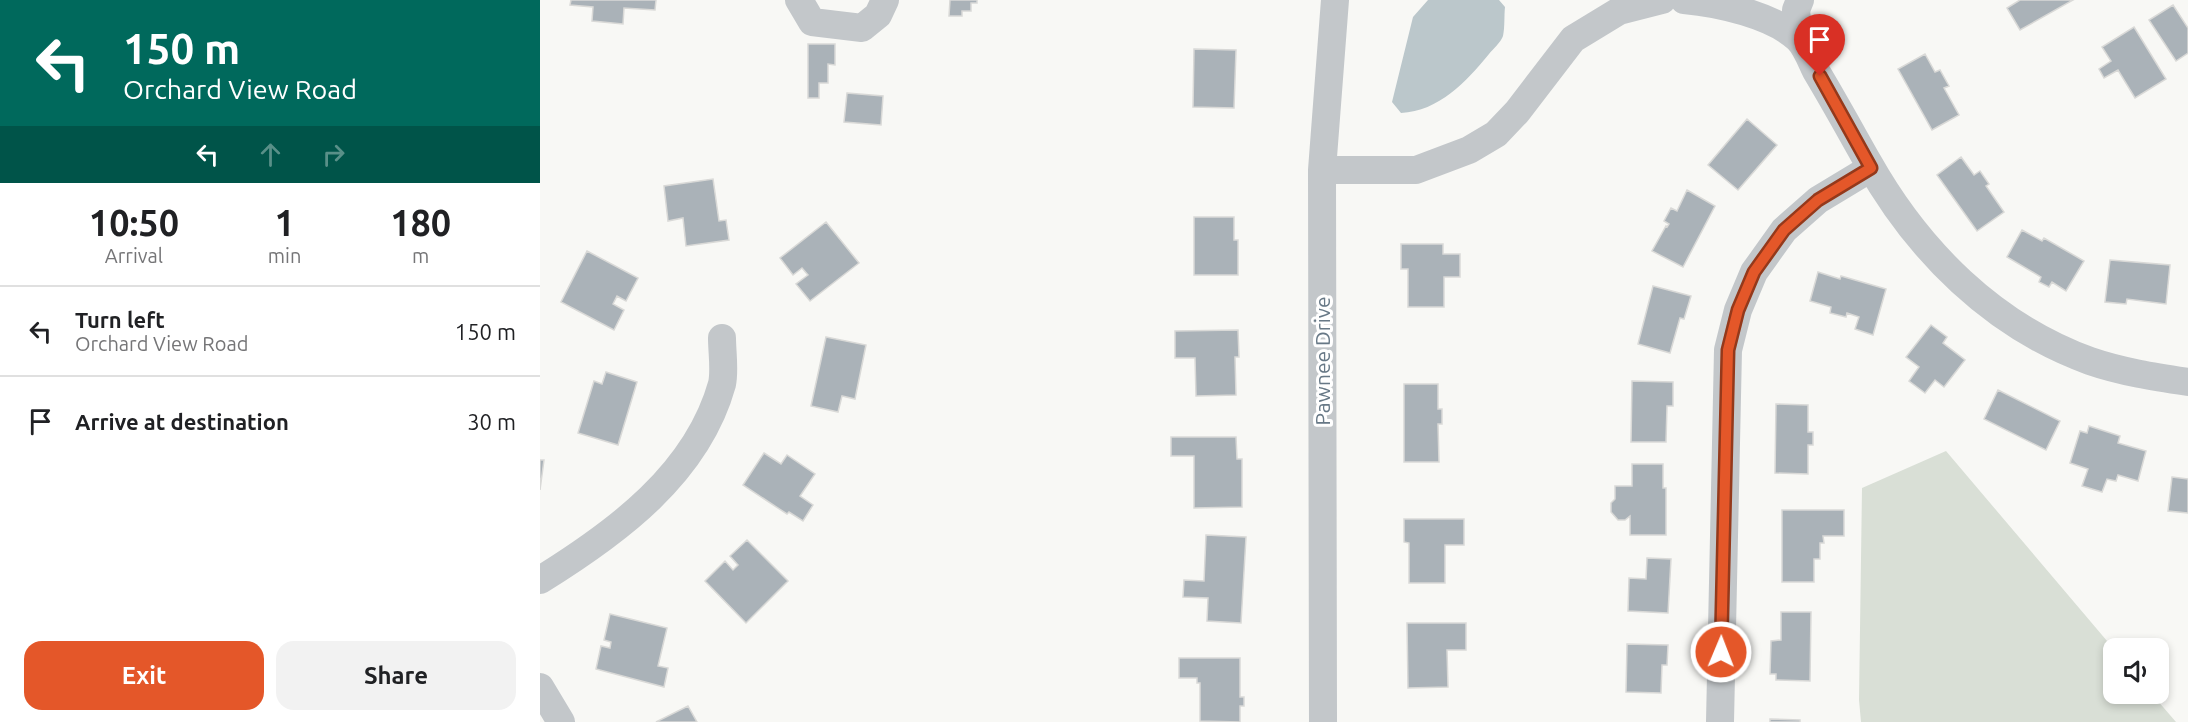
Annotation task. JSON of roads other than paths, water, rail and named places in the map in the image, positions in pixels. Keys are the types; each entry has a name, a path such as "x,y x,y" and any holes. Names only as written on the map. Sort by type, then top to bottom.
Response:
{"street":[{"path":"799,0 812,22 862,28 878,15 885,0"},
{"name":"Pawnee Drive","path":"1323,722 1322,170 1335,0"},
{"path":"1322,170 1416,170 1469,150 1496,134 1517,112 1573,39 1618,11 1662,0"},
{"path":"1684,0 1712,3 1766,19 1799,40"},
{"path":"1800,0 1796,10 1799,40 1871,168 1911,228 1953,276 1995,311 2046,342 2091,361 2145,376 2188,382"},
{"path":"1720,722 1728,350 1738,310 1754,272 1784,230 1818,200 1871,168"},
{"path":"540,580 622,524 661,488 702,435 722,382 722,338"},
{"path":"540,687 561,722"}]}
